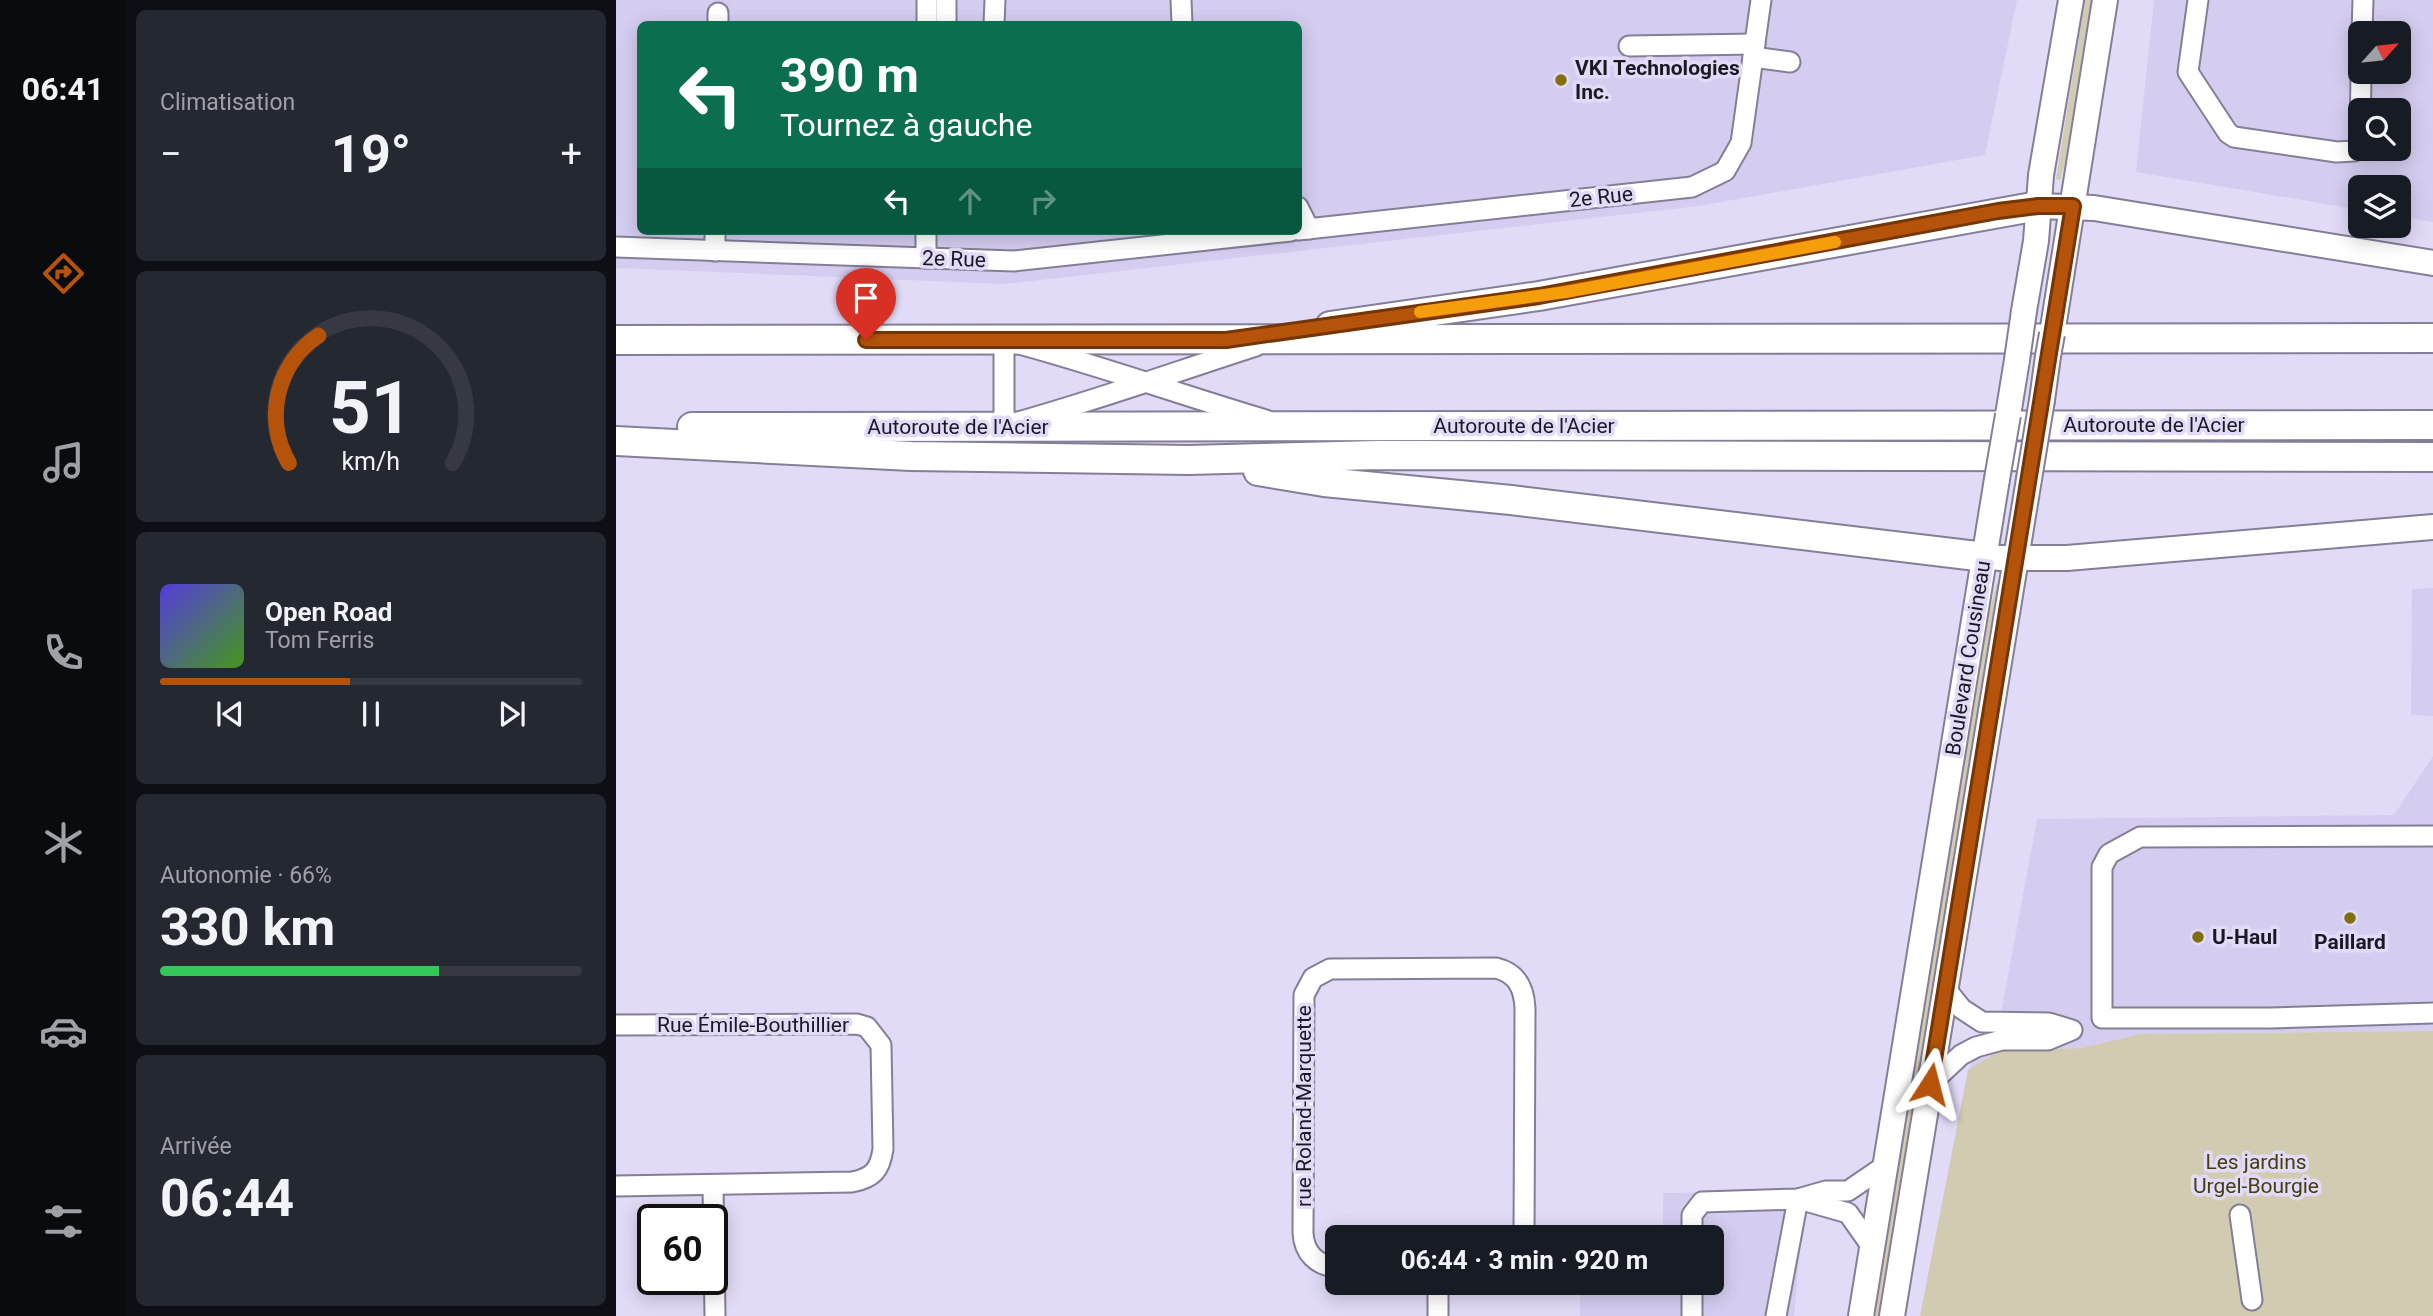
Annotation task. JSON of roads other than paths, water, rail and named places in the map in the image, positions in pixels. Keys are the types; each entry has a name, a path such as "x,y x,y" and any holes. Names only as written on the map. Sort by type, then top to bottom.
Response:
{"highway":[{"path":"1226,340 1539,296 2038,206"},
{"path":"616,340 2433,338"},
{"name":"Autoroute de l'Acier","path":"616,427 2433,425"},
{"path":"616,441 911,456 1189,460 1378,455 2433,457"},
{"path":"1189,460 1324,482 1511,500 1985,557"}],"main road":[{"name":"Boulevard Cousineau","path":"1861,1316 1985,557 2071,0"},
{"name":"Boulevard Cousineau","path":"1892,1316 2105,0"},
{"path":"2038,206 2073,206 2433,263"},
{"path":"1985,557 2016,560 2433,527"}],"street":[{"path":"927,21 928,0"},
{"path":"946,0 946,21"},
{"path":"994,21 995,0"},
{"path":"1181,0 1181,21"},
{"name":"2e Rue","path":"1302,230 1692,187 1725,171 1741,143 1761,0"},
{"path":"2198,0 2188,72 2228,133 2234,137 2337,152 2354,151 2360,145 2361,84"},
{"path":"2362,0 2362,21"},
{"path":"1629,46 1754,50 1790,62"},
{"path":"926,235 926,258"},
{"name":"2e Rue","path":"616,247 715,241 926,258 1014,261 1217,235"},
{"path":"1287,426 1149,383 1004,340 1004,426 1149,383 1309,328"},
{"path":"2102,1018 2102,867 2109,854 2129,841 2146,837 2433,836"},
{"name":"rue Roland-Marquette","path":"1325,1264 1312,1257 1303,1233 1304,995 1313,978 1330,969 1496,968 1506,971 1518,981 1525,1008 1524,1225"},
{"path":"1945,988 1962,1009 1982,1022 2049,1023 2072,1030"},
{"path":"2198,1008 2270,1008 2304,1015"},
{"path":"1930,1084 1961,1055 1976,1047 2002,1040 2048,1040 2102,1018 2271,1018 2433,1013"},
{"name":"Rue Émile-Bouthillier","path":"616,1025 857,1024 876,1035 881,1045 883,1061 883,1149 881,1163 875,1174 852,1182 616,1186"},
{"path":"1692,1225 1693,1211 1706,1200 1798,1199 1826,1191 1854,1189 1886,1165"},
{"path":"713,1186 715,1316"},
{"path":"1798,1199 1848,1213 1872,1247"},
{"path":"1776,1316 1798,1199"},
{"path":"2240,1215 2252,1300"},
{"path":"1438,1295 1438,1316"},
{"path":"1692,1295 1692,1316"}],"place":[{"name":"VKI Technologies Inc.","path":"1561,80"},
{"name":"Paillard","path":"2350,918"},
{"name":"U-Haul","path":"2198,937"}],"park label":[{"name":"Les jardins Urgel-Bourgie","path":"2256,1174"}]}
